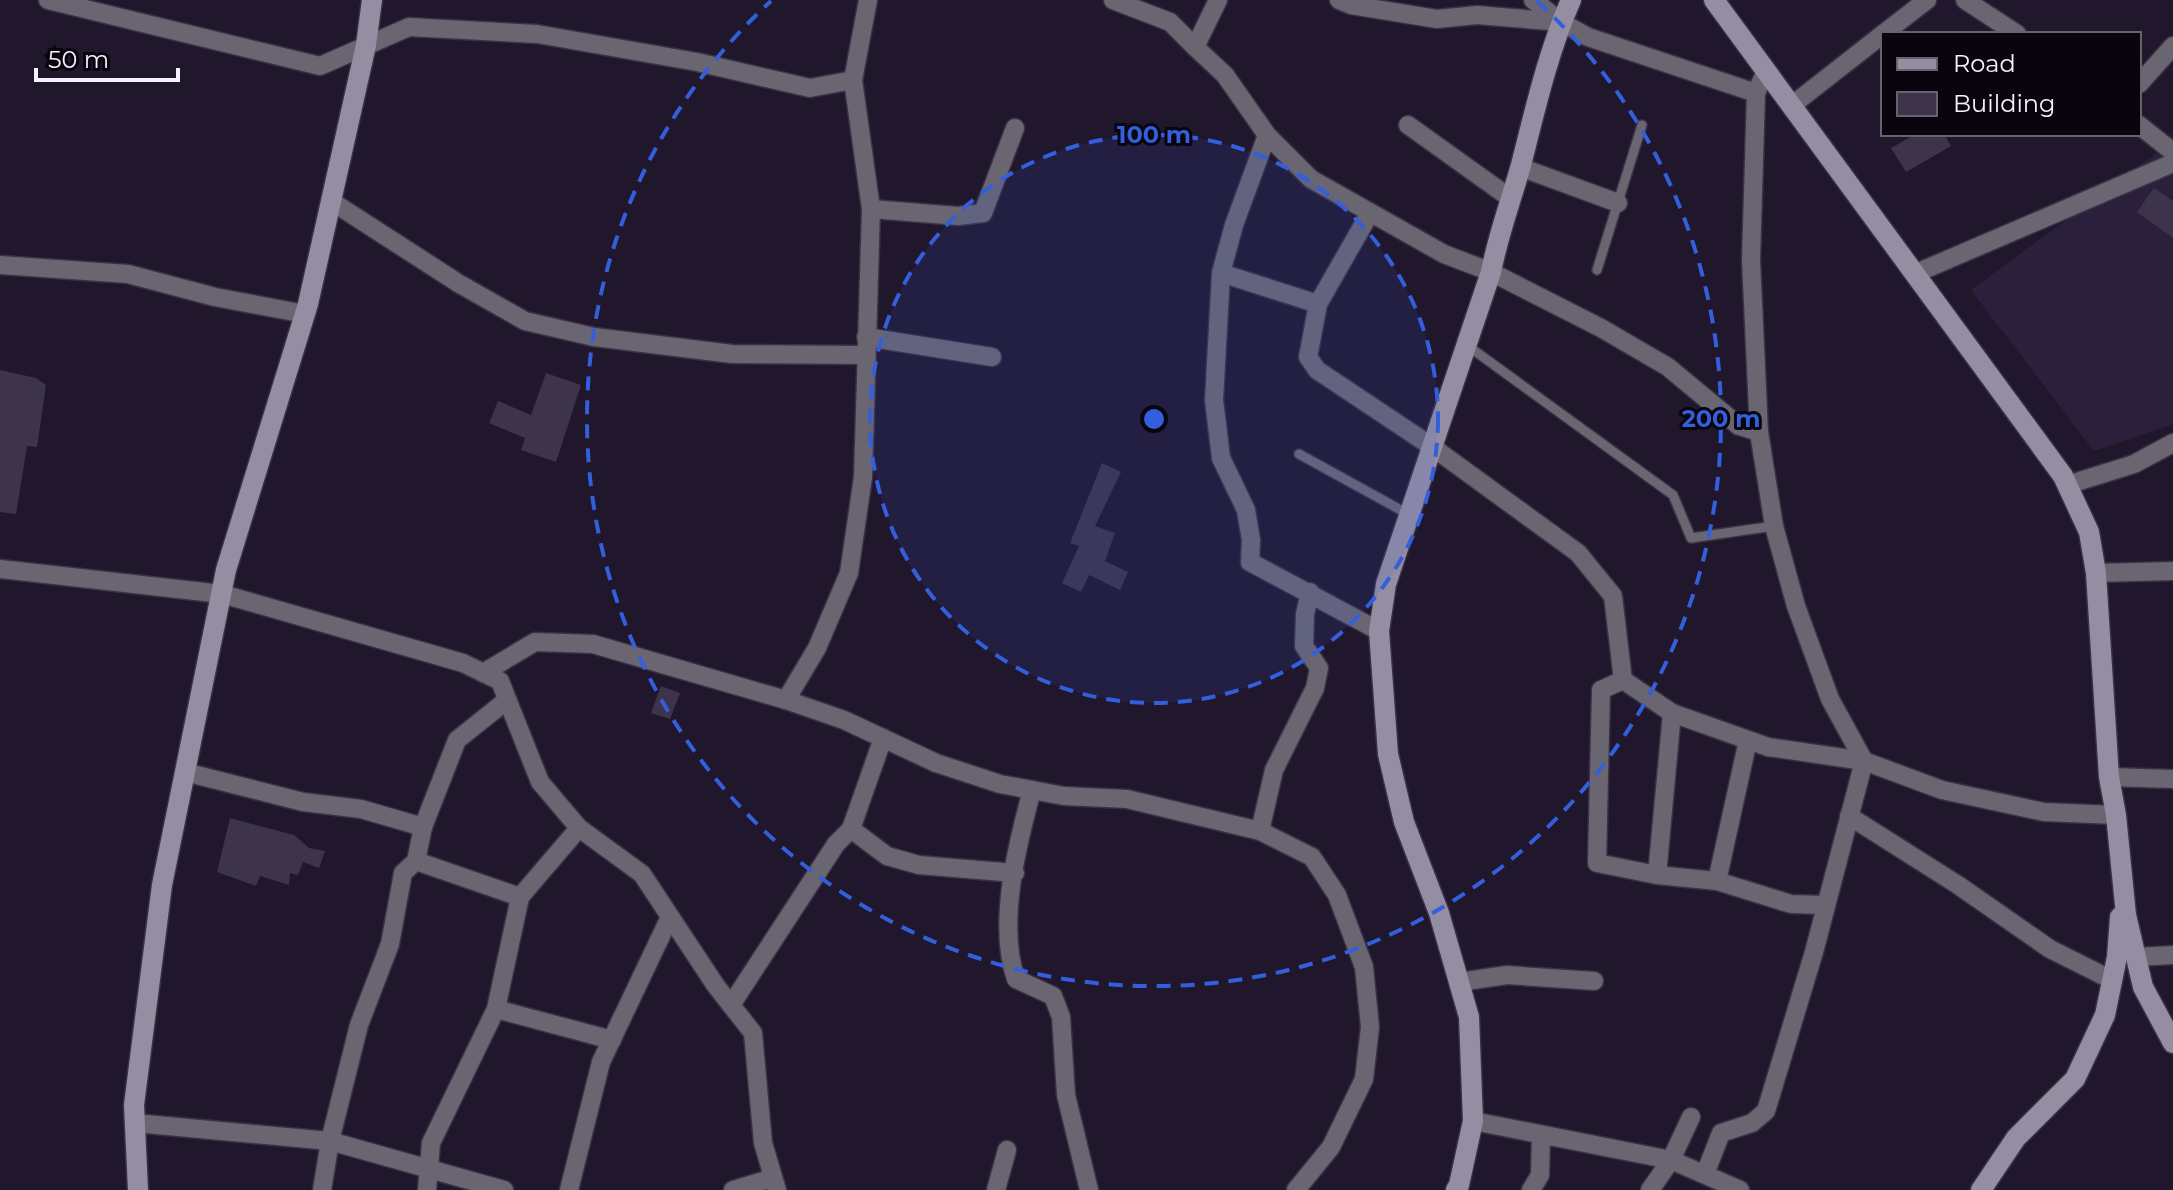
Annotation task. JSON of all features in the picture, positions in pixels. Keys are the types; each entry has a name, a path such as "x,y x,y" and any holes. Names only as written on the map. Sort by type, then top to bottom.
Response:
{"street":[{"path":"48,0 320,66 409,27 537,34 697,62 810,88 853,80"},
{"path":"138,1190 134,1105 162,885 226,570 305,314 366,45 372,0"},
{"path":"786,700 817,648 849,573 863,477 871,209 853,80 868,0"},
{"path":"1113,0 1170,22 1225,75 1267,135 1311,179 1444,254 1491,272 1601,328 1668,367 1739,426 1759,432"},
{"path":"1195,47 1218,0"},
{"path":"1339,0 1351,5 1437,19 1477,15 1561,22"},
{"path":"1533,0 1561,22 1588,37 1756,93"},
{"path":"1456,1190 1473,1121 1469,1017 1439,913 1404,822 1388,754 1379,631 1386,584 1491,272 1530,125 1561,22 1571,0"},
{"path":"1714,0 2067,485 2089,532 2096,573 2109,777 2126,915 2143,987 2173,1043"},
{"path":"1886,32 1927,0"},
{"path":"1965,0 2014,32"},
{"path":"1791,106 1881,36"},
{"path":"2141,82 2173,46"},
{"path":"1705,1174 1721,1133 1752,1123 1766,1111 1814,952 1864,761 1830,699 1796,606 1774,526 1759,432 1751,260 1756,93 1766,71"},
{"path":"1408,125 1510,198"},
{"path":"2141,127 2173,152"},
{"path":"871,209 958,216 983,213 1015,128"},
{"path":"1267,135 1234,225 1221,273 1214,400 1221,458 1246,510 1251,540 1250,562 1379,631"},
{"path":"1914,274 2173,163"},
{"path":"1520,167 1618,203"},
{"path":"331,201 458,283 525,321 594,337 732,354 866,346 992,357"},
{"path":"1370,213 1318,304 1308,357 1317,370 1431,446 1578,553 1613,596 1623,680 1672,713 1768,747 1864,761 1942,790 2044,812 2116,815"},
{"path":"0,265 128,274 215,297 305,314"},
{"path":"1221,273 1318,304"},
{"path":"2067,485 2134,464 2173,443"},
{"path":"0,569 222,594 463,663 500,681 540,782 579,828 642,874 753,1033 763,1143 775,1184 733,1190"},
{"path":"2096,573 2173,571"},
{"path":"1260,831 1274,770 1315,688 1319,668 1304,646 1305,614 1310,592"},
{"path":"483,673 535,642 593,644 786,700 844,720 936,763 1000,784 1064,796 1127,799 1260,831 1312,857 1337,895 1364,967 1370,1027 1364,1079 1331,1147 1296,1190"},
{"path":"1623,680 1601,690 1597,863 1657,875 1717,881 1791,904 1825,905"},
{"path":"322,1190 330,1141 359,1025 390,944 403,873 416,861 423,827 457,740 507,700"},
{"path":"1657,875 1672,713"},
{"path":"731,1005 836,844 851,829 883,738"},
{"path":"1717,881 1748,740"},
{"path":"185,772 303,802 361,809 423,827"},
{"path":"2109,777 2173,779"},
{"path":"1032,790 1019,838 1009,912 1009,960 1016,979 1053,996 1061,1017 1066,1095 1089,1190"},
{"path":"1849,816 1958,885 2050,949 2112,980"},
{"path":"427,1190 431,1143 496,1009 520,897 579,828"},
{"path":"851,829 887,856 908,862 1015,873"},
{"path":"416,861 520,897"},
{"path":"1981,1190 2016,1138 2075,1079 2105,1015 2117,957 2123,878"},
{"path":"569,1190 601,1062 670,917"},
{"path":"2136,957 2173,955"},
{"path":"1459,982 1507,975 1594,981"},
{"path":"496,1009 612,1040"},
{"path":"1650,1190 1671,1160 1691,1117"},
{"path":"1473,1121 1671,1160 1740,1190"},
{"path":"135,1123 330,1141 504,1190"},
{"path":"1531,1190 1540,1175 1541,1136"},
{"path":"996,1190 1007,1150"}],"lane":[{"path":"1597,270 1642,125"},
{"path":"1466,344 1673,495 1691,538 1774,526"},
{"path":"1299,454 1408,514"}],"shaded area":[{"path":"2169,144 2173,150 2173,424 2094,451 1971,290"}],"building":[{"path":"1912,136 1945,136 1951,146 1906,172 1891,148"},
{"path":"2154,188 2173,201 2173,238 2137,212"},
{"path":"0,370 36,378 46,385 37,447 27,446 16,514 0,512"},
{"path":"546,373 581,385 556,462 521,450 525,438 489,423 498,401 531,415"},
{"path":"1102,463 1121,472 1095,526 1115,533 1105,561 1128,572 1120,590 1089,575 1081,592 1062,583 1079,546 1070,543"},
{"path":"661,686 680,693 670,719 651,713"},
{"path":"230,818 294,835 309,848 325,851 319,868 303,862 298,875 290,873 289,885 260,876 256,886 217,872"}]}
